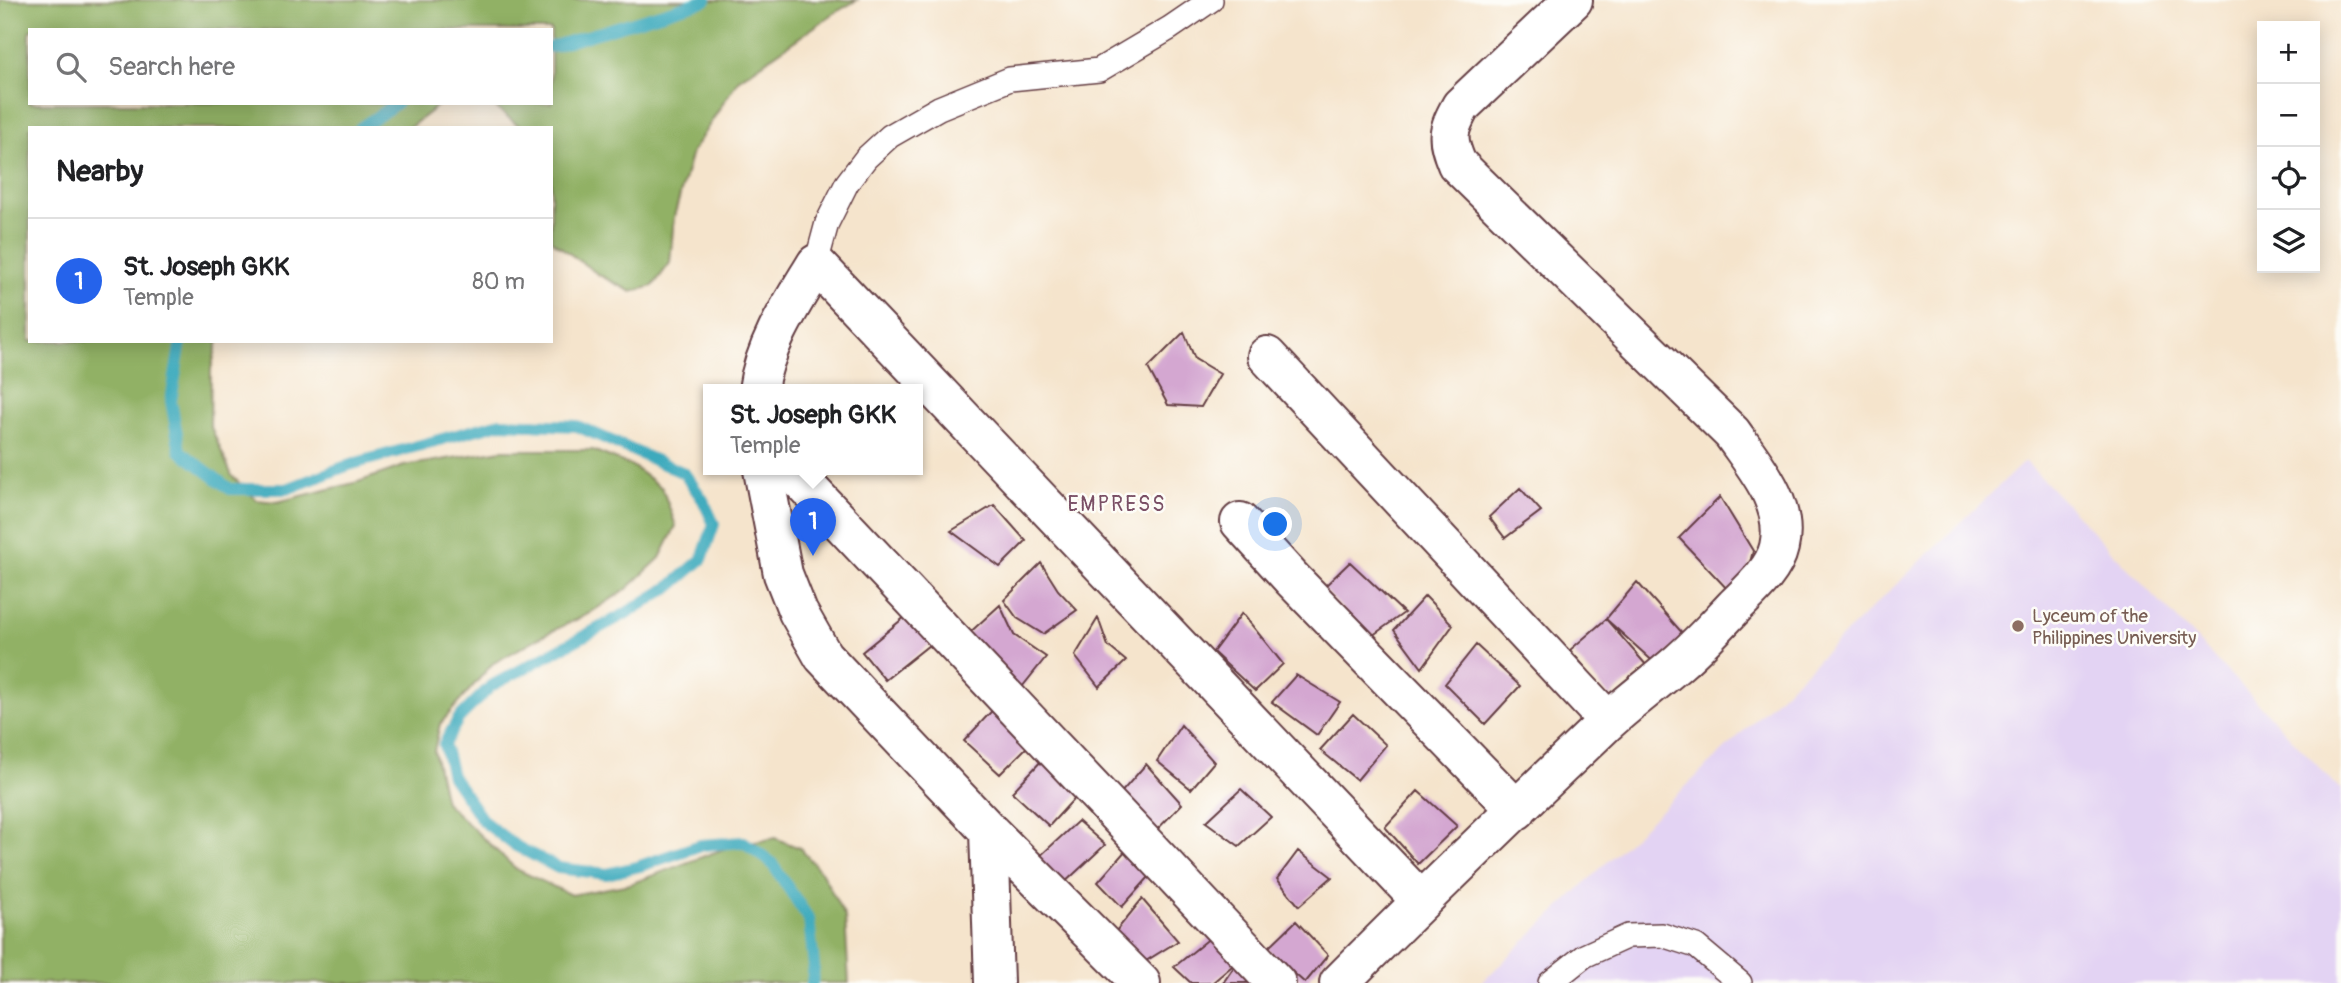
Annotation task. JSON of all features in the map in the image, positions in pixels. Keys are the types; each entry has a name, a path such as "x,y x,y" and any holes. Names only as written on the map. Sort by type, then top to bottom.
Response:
{"street":[{"path":"1339,983 1420,901 1608,721 1681,661 1768,570 1779,550 1782,527 1776,502 1760,472 1732,433 1466,174 1457,164 1448,145 1450,126 1461,106 1573,0"},
{"path":"760,384 771,349 789,309 816,264 1420,901"},
{"path":"1267,356 1608,721"},
{"path":"764,475 783,574 798,612 823,656 989,831 1141,983"},
{"path":"796,475 1276,983"},
{"path":"1240,523 1517,810"},
{"path":"989,831 993,983"}],"lane":[{"path":"816,264 827,223 847,183 866,158 890,136 939,108 1010,79 1099,70 1211,0"},
{"path":"1550,983 1584,956 1628,936 1662,935 1696,946 1740,983"}],"shaded area":[{"name":"Lyceum of the Philippines University","path":"2025,461 2341,790 2341,983 1481,983"}],"green space":[{"path":"0,0 857,0 738,80 692,152 674,217 670,263 653,286 632,292 599,275 553,241 553,126 519,126 493,105 553,105 553,28 28,28 28,105 438,105 412,126 28,126 28,343 218,343 211,369 210,425 232,476 257,500 277,502 358,482 404,466 502,450 593,450 632,466 662,488 676,526 660,558 627,589 588,614 492,664 440,724 434,751 445,802 516,869 571,895 630,884 726,848 775,838 800,848 822,873 845,917 849,983 0,983"}],"building":[{"path":"1184,332 1195,359 1220,374 1201,407 1168,405 1148,368"},
{"path":"1520,488 1541,511 1505,538 1489,517"},
{"path":"1720,497 1753,551 1747,574 1730,592 1679,538"},
{"path":"994,505 1026,541 1000,567 951,531"},
{"path":"1350,562 1404,613 1369,638 1323,588"},
{"path":"1041,563 1058,590 1077,610 1043,634 1017,618 1004,600"},
{"path":"1637,582 1685,636 1657,665 1606,619"},
{"path":"1425,596 1453,625 1422,668 1394,630"},
{"path":"1000,605 1014,635 1046,657 1018,692 966,636"},
{"path":"916,608 939,637 885,680 862,652"},
{"path":"1242,613 1283,664 1255,691 1213,652"},
{"path":"1098,618 1108,646 1126,661 1099,687 1075,656"},
{"path":"1606,619 1647,666 1610,697 1570,650"},
{"path":"1476,645 1520,686 1485,724 1445,684"},
{"path":"1296,675 1340,702 1317,735 1272,702"},
{"path":"1000,702 1034,740 1000,774 964,741"},
{"path":"1353,714 1386,745 1357,780 1320,750"},
{"path":"1181,725 1214,762 1191,789 1157,761"},
{"path":"1045,757 1082,790 1049,826 1012,792"},
{"path":"1146,764 1182,804 1149,838 1119,795"},
{"path":"1241,789 1271,817 1239,846 1206,822"},
{"path":"1418,791 1457,826 1418,864 1385,827"},
{"path":"1078,821 1105,845 1062,885 1038,858"},
{"path":"1126,850 1158,867 1122,907 1098,882"},
{"path":"1298,851 1332,877 1299,906 1277,879"},
{"path":"1142,899 1178,941 1141,964 1112,936"},
{"path":"1296,921 1328,955 1305,983 1267,949"},
{"path":"1211,937 1238,961 1212,983 1191,983 1174,967"},
{"path":"1238,961 1264,983 1223,983"}],"waterway":[{"path":"553,46 706,0"},
{"path":"363,126 394,105"},
{"path":"181,343 171,401 180,451 230,489 287,489 349,465 500,423 577,426 684,473 703,500 714,524 702,559 671,586 625,614 491,686 459,718 444,744 452,776 483,821 514,845 558,868 607,874 701,845 744,842 771,862 809,919 814,966 812,983"}],"place":[{"name":"St. Joseph GKK","path":"813,556"},
{"name":"Lyceum of the Philippines University","path":"2018,626"}],"district":[{"name":"EMPRESS","path":"1117,504"}]}
